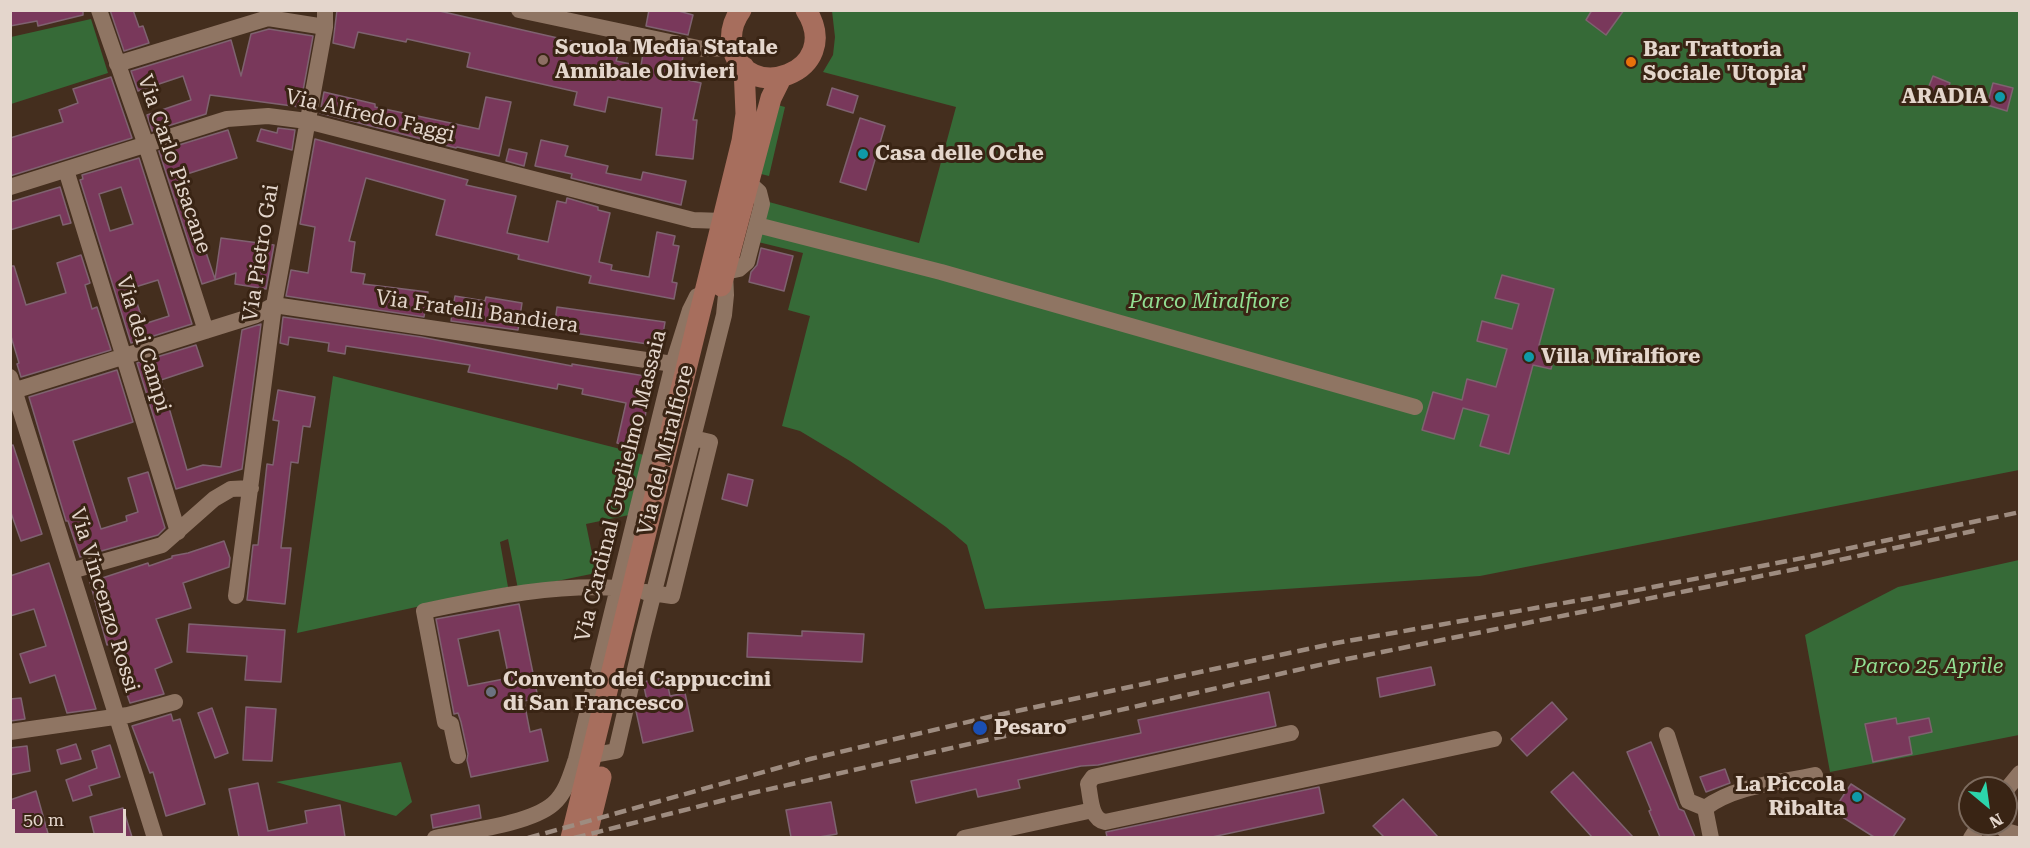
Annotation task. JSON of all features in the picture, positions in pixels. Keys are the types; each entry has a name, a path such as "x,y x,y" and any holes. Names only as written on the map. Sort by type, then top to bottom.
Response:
{"main road":[{"path":"737,12 731,37 737,58 755,75 768,79 793,74 803,67 810,57 815,33 811,14"},
{"name":"Via del Miralfiore","path":"718,270 723,221 746,114 744,67"},
{"name":"Via del Miralfiore","path":"579,834 718,270 749,183 771,98 781,78"}],"street":[{"name":"Via Carlo Pisacane","path":"99,10 146,145 206,331"},
{"path":"519,10 703,49 733,48"},
{"path":"117,64 268,18 325,19"},
{"name":"Via Pietro Gai","path":"236,596 274,305 325,19"},
{"name":"Via Alfredo Faggi","path":"10,187 227,119 268,116 307,121 693,220 723,221"},
{"name":"Via dei Campi","path":"66,170 177,532"},
{"path":"718,270 739,269 747,262 762,204 759,192 749,183"},
{"path":"757,225 940,272 1415,407"},
{"name":"Via Cardinal Guglielmo Massaia","path":"435,837 533,817 555,803 567,785 576,759 673,364 690,310 718,270"},
{"name":"Via del Miralfiore","path":"576,759 616,751 724,315 726,296 718,270"},
{"path":"12,387 124,358 256,315 274,305"},
{"name":"Via Fratelli Bandiera","path":"274,305 673,364"},
{"name":"Via Vincenzo Rossi","path":"12,387 155,837"},
{"path":"458,756 451,724 445,722 424,611 513,593 595,587 616,595 642,591 672,596 710,442 693,438"},
{"path":"71,571 162,545 197,512 223,494 231,489 251,488"},
{"path":"616,595 619,614 626,621 646,624"},
{"path":"10,732 117,717 175,702"},
{"path":"1291,733 1093,777 1088,784 1095,816 1099,821 1106,822 1494,739"},
{"path":"1667,735 1688,801 1705,808"},
{"path":"1705,808 1718,799 1739,791 1815,775"},
{"path":"1705,808 1711,837"},
{"path":"964,837 1093,810"}],"green space":[{"name":"Parco Miralfiore","path":"832,11 2019,11 2019,470 1480,576 985,609 967,545 946,527 850,461 800,431 782,426 810,316 788,310 803,253 758,242 769,202 919,243 956,107 823,72 833,55 835,37"},
{"path":"91,19 108,73 11,104 11,37"},
{"path":"774,104 785,107 769,176 757,173"},
{"path":"333,376 644,455 629,515 586,524 596,573 518,589 508,539 500,542 508,587 297,633"},
{"name":"Parco 25 Aprile","path":"2019,560 2019,735 1830,772 1805,635 1898,587"},
{"path":"401,762 412,802 396,816 276,782"}],"building":[{"path":"10,10 83,10 83,15 38,26 37,21 10,26"},
{"path":"110,10 133,10 139,27 143,26 149,43 124,51"},
{"path":"337,10 435,10 619,52 616,61 641,66 644,47 683,56 679,78 701,83 693,120 697,120 693,159 656,155 662,108 608,97 605,112 574,105 577,92 467,67 470,53 407,39 406,42 358,32 354,48 333,43"},
{"path":"649,10 675,10 693,15 688,35 646,26"},
{"path":"1592,10 1624,10 1606,35 1586,20"},
{"path":"269,29 313,36 300,107 210,95 206,114 152,131 147,115 191,100 183,76 138,91 131,71 231,40 241,76 251,34"},
{"path":"1933,76 1950,83 1944,99 1927,91"},
{"path":"111,77 132,138 10,176 10,138 63,122 59,110 78,103 73,89"},
{"name":"ARADIA","path":"1993,83 2013,88 2007,111 1987,105"},
{"path":"832,88 858,96 853,113 827,105"},
{"path":"324,92 375,104 375,107 479,129 486,97 511,102 499,156 456,148 320,113"},
{"name":"Casa delle Oche","path":"860,118 885,126 866,190 840,182"},
{"path":"278,128 295,130 292,150 257,141 261,129 277,133"},
{"path":"228,130 237,158 187,174 190,191 183,193 191,215 193,214 215,279 221,238 274,245 266,289 235,284 236,273 202,284 159,151"},
{"path":"315,139 468,180 466,185 516,196 507,233 548,242 557,201 566,203 567,198 598,207 598,210 610,213 599,262 612,265 611,270 649,277 657,232 675,236 673,245 679,246 672,282 677,283 674,299 589,283 591,276 518,259 519,255 436,235 445,200 366,178 349,241 355,242 351,272 365,274 363,284 428,292 424,317 286,296 291,270 308,273 315,227 300,224"},
{"path":"541,140 568,146 565,156 608,166 606,173 641,180 643,172 686,181 681,205 571,178 572,174 535,166"},
{"path":"509,149 527,153 524,166 506,161"},
{"path":"139,158 192,324 131,343 80,180 83,179 82,175","holes":["121,187 133,224 110,231 99,194","158,280 169,316 144,324 132,288"]},
{"path":"60,187 71,223 63,225 60,215 10,230 10,202"},
{"path":"761,248 793,256 784,291 749,282 751,272 757,265"},
{"path":"81,255 90,283 85,285 92,309 97,307 111,350 21,377 10,333 10,266 14,266 26,305 66,293 57,263"},
{"name":"Villa Miralfiore","path":"1502,275 1554,289 1539,345 1556,350 1551,369 1533,365 1509,454 1480,446 1489,415 1463,408 1454,439 1422,430 1433,392 1462,400 1467,379 1496,387 1507,349 1477,341 1482,321 1512,329 1519,304 1495,298"},
{"path":"455,296 485,301 486,297 522,303 518,330 451,321"},
{"path":"557,307 665,322 661,346 554,330"},
{"path":"283,317 421,337 572,366 572,364 651,377 638,448 617,443 626,403 582,394 583,389 558,384 557,389 468,372 470,365 346,346 345,354 328,351 329,343 289,337 288,345 280,343"},
{"path":"261,324 242,469 176,489 137,363 196,345 203,366 161,380 187,470 203,465 221,467 242,330"},
{"path":"117,370 133,422 73,441 101,529 127,521 126,516 138,512 128,478 148,472 165,528 158,535 80,557 68,521 66,521 29,397"},
{"path":"278,390 315,397 310,427 303,426 298,463 291,462 281,548 291,548 285,604 247,600 253,545 258,545 267,464 273,465 279,421 273,420"},
{"path":"13,445 42,534 21,541 10,510 10,446"},
{"path":"728,474 753,480 747,506 722,499"},
{"path":"224,541 230,558 229,567 183,583 191,608 156,619 172,662 155,669 164,694 130,703 109,644 107,645 90,582 148,563 149,566 172,558 172,556"},
{"path":"49,563 96,709 67,713 55,675 30,683 20,654 46,646 34,609 10,616 10,576"},
{"name":"Convento dei Cappuccini di San Francesco","path":"519,604 538,698 524,701 530,732 541,729 548,761 471,777 461,722 458,713 454,714 436,619","holes":["499,630 509,678 468,686 458,639"]},
{"path":"189,624 285,630 281,682 245,680 247,656 187,652"},
{"path":"802,631 864,634 862,662 747,657 748,633 802,636"},
{"path":"1431,667 1435,685 1380,697 1377,678"},
{"path":"666,677 670,696 685,693 693,731 643,743 636,711 638,704 647,701 643,682"},
{"path":"1269,692 1276,726 1018,780 1020,788 978,797 976,789 916,803 911,781 1141,733 1138,720"},
{"path":"21,698 25,719 10,721 10,699"},
{"path":"1552,702 1567,719 1527,756 1511,739"},
{"path":"246,707 276,709 272,761 243,760"},
{"path":"212,708 228,753 215,758 198,713"},
{"path":"171,714 173,721 180,719 205,804 166,816 153,772 150,773 132,726"},
{"path":"1896,718 1897,724 1929,718 1932,732 1909,737 1912,754 1873,762 1865,724"},
{"path":"1651,742 1679,809 1684,811 1695,837 1660,837 1627,752"},
{"path":"76,744 81,759 61,764 57,750"},
{"path":"110,745 120,777 89,786 92,795 73,801 66,780 97,768 92,751"},
{"path":"27,746 30,771 10,775 10,748"},
{"path":"1725,769 1730,783 1706,792 1700,777"},
{"path":"1573,772 1633,837 1592,837 1551,792"},
{"path":"258,783 268,831 307,823 305,811 340,805 345,837 239,837 229,789"},
{"name":"La Piccola Ribalta","path":"1851,784 1905,819 1893,837 1874,837 1833,811"},
{"path":"1319,787 1324,813 1212,837 1107,837 1106,832"},
{"path":"36,791 49,837 10,837 10,800"},
{"path":"1403,799 1438,837 1384,837 1373,826"},
{"path":"831,802 837,834 819,837 791,837 786,810"},
{"path":"479,805 481,818 433,828 431,815"},
{"path":"123,808 132,837 95,837 90,817"}],"railway":[{"path":"528,838 810,759 989,717 1336,643 1632,591 1813,556 2020,512"},
{"path":"574,838 752,793 1337,661 1816,565 1978,530"}],"place":[{"name":"Scuola Media Statale Annibale Olivieri","path":"543,60"},
{"name":"Bar Trattoria Sociale 'Utopia'","path":"1631,62"},
{"name":"ARADIA","path":"2000,97"},
{"name":"Casa delle Oche","path":"863,154"},
{"name":"Villa Miralfiore","path":"1529,357"},
{"name":"Convento dei Cappuccini di San Francesco","path":"491,692"},
{"name":"Pesaro","path":"980,728"},
{"name":"La Piccola Ribalta","path":"1857,797"}]}
